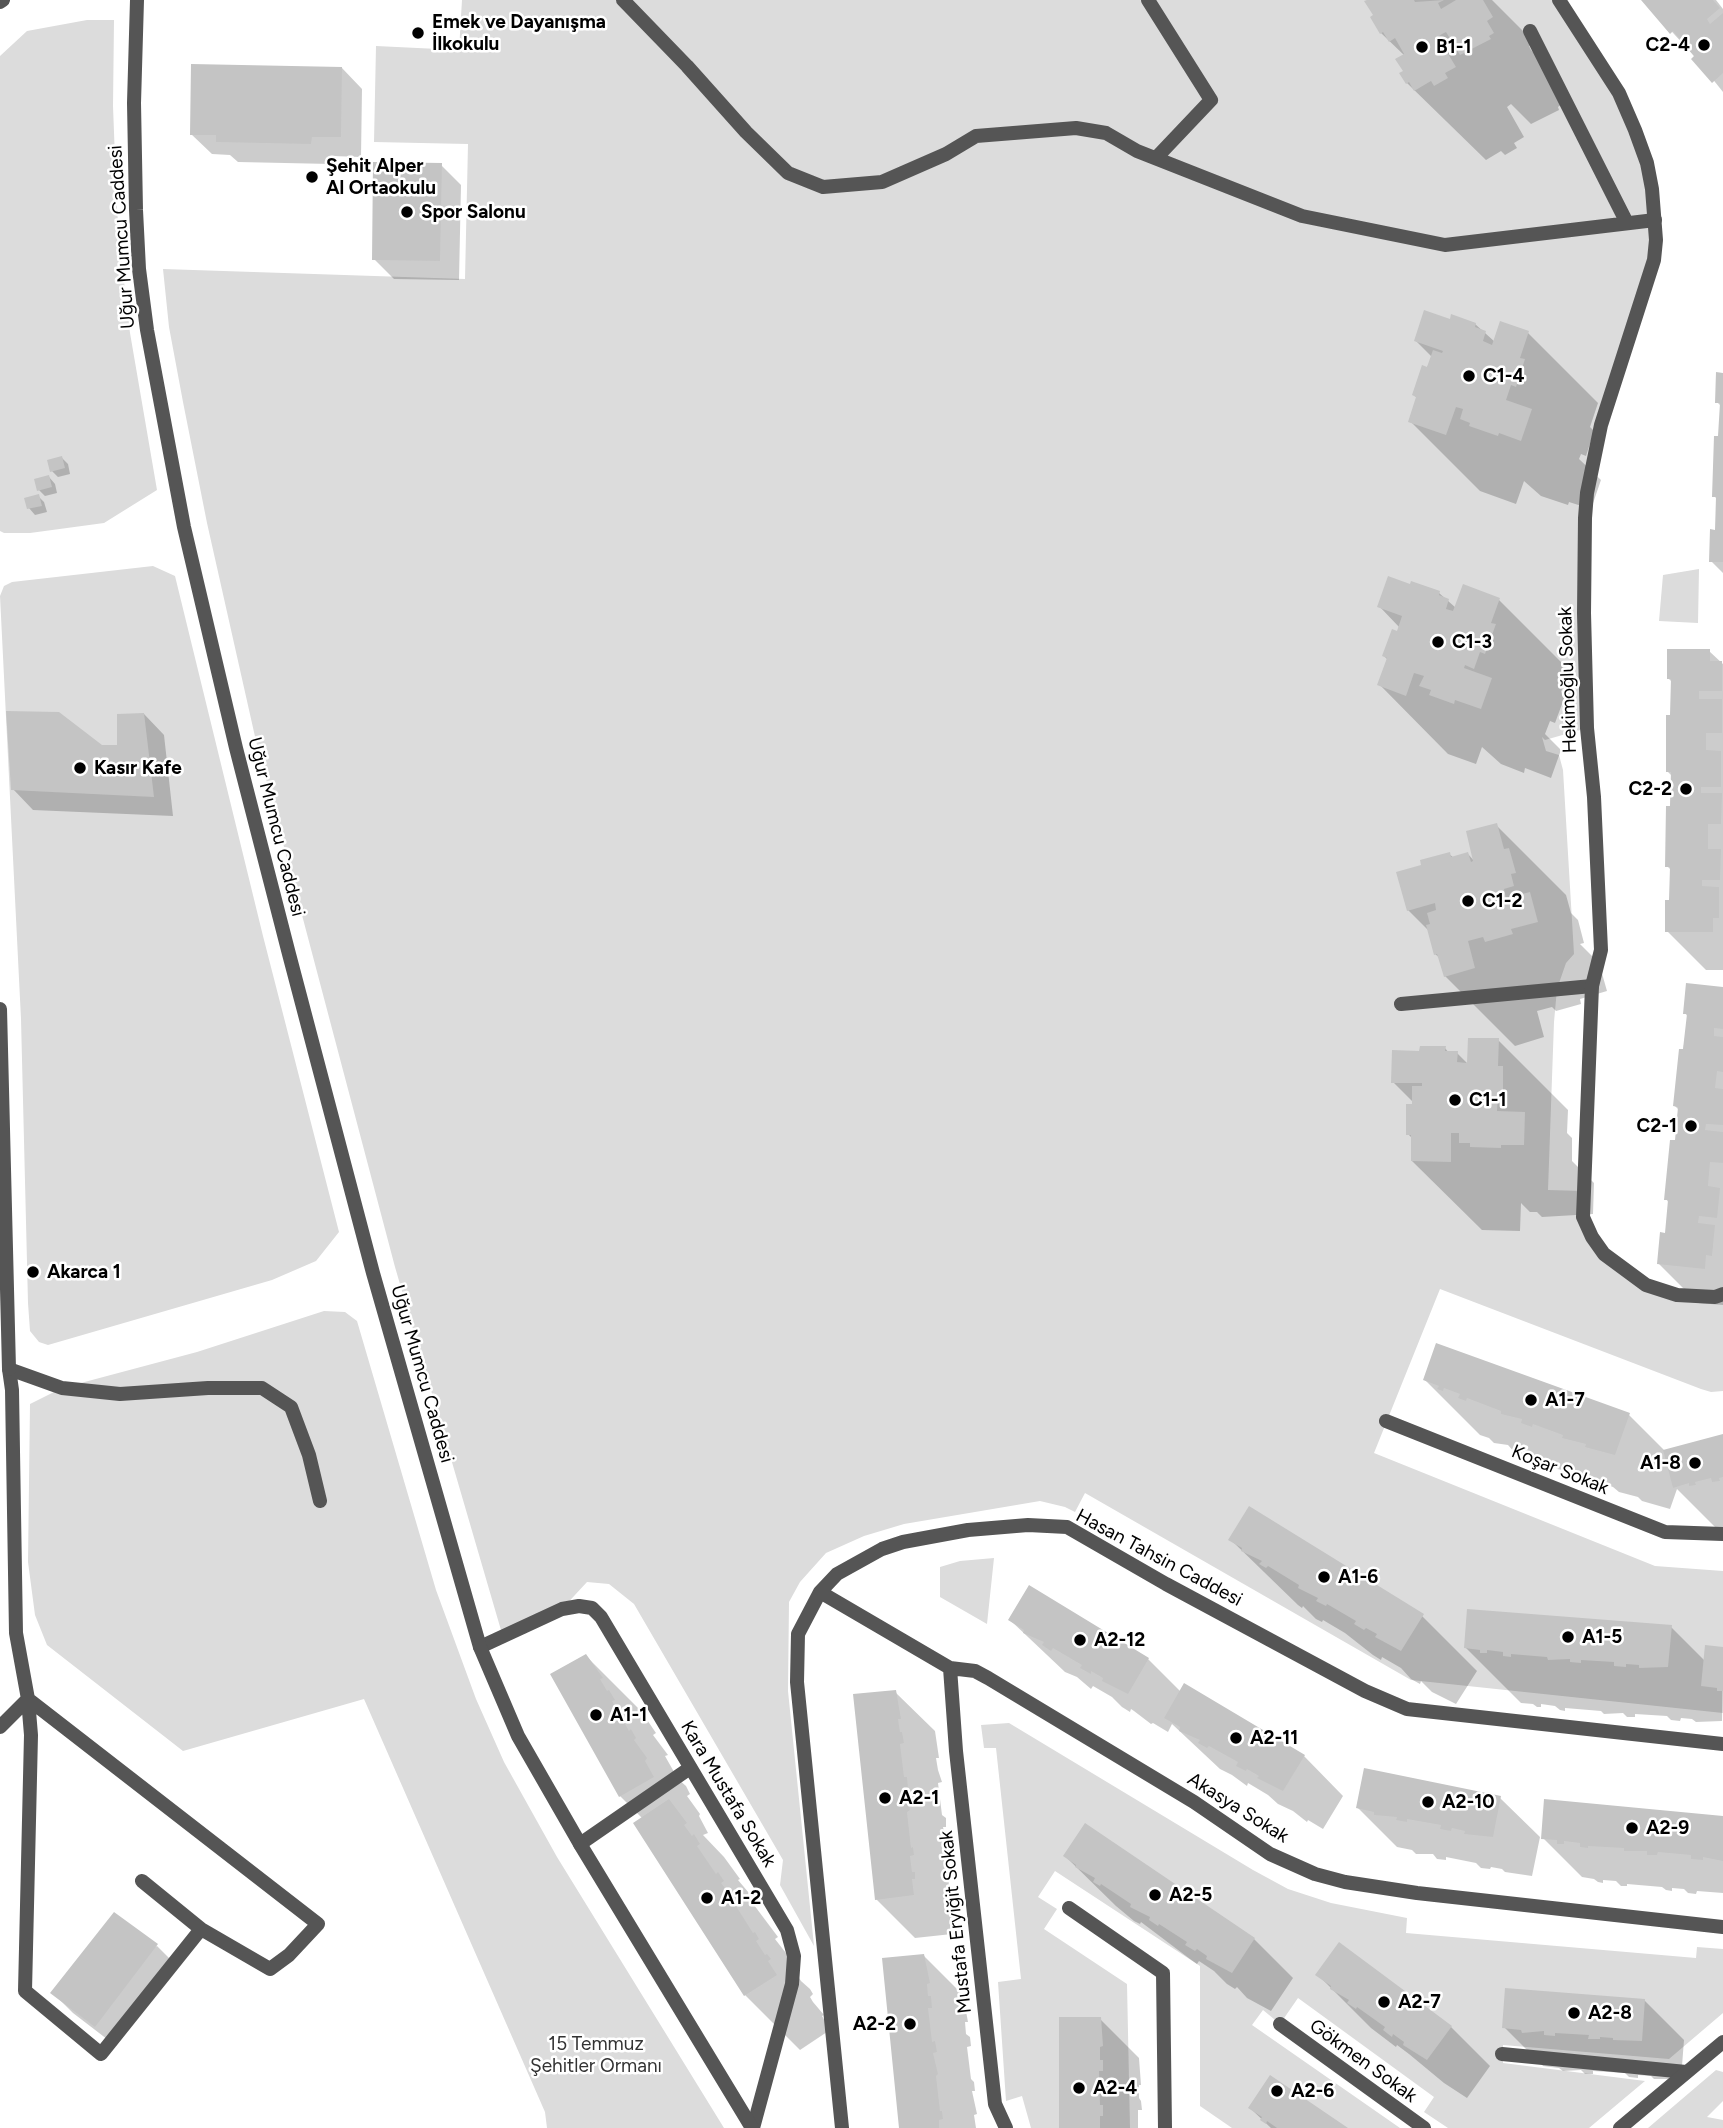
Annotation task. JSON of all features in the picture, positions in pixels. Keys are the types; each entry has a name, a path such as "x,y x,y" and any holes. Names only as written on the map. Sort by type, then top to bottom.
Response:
{"street":[{"name":"Uğur Mumcu Caddesi","path":"137,0 134,103 139,269 147,330 184,527 239,761 306,1020 373,1273 480,1647 518,1736 580,1844 753,2128"},
{"path":"623,0 788,173 823,187 882,182 946,154 976,136 1076,128 1106,133 1156,158 1302,216 1445,245 1655,220"},
{"path":"1149,0 1212,100 1156,158"},
{"name":"Hekimoğlu Sokak","path":"1559,0 1619,93 1647,163 1655,220 1654,260 1601,425 1584,518 1587,728 1594,797 1601,950 1592,986 1583,1217 1604,1254 1646,1284 1677,1295 1715,1297 1723,1294"},
{"path":"1530,31 1627,223"},
{"path":"1401,1004 1592,986"},
{"path":"0,1009 3,1367 12,1390 16,1633 31,1735 25,1991 101,2054 201,1929"},
{"path":"3,1367 62,1388 120,1394 208,1388 262,1388 291,1407 309,1455 320,1501"},
{"name":"Koşar Sokak","path":"1387,1421 1665,1532 1723,1534"},
{"name":"Hasan Tahsin Caddesi","path":"842,2128 797,1682 798,1634 820,1592 837,1574 883,1549 939,1535 1009,1526 1068,1527 1166,1584 1365,1691 1407,1709 1723,1744"},
{"name":"Akasya Sokak","path":"820,1592 950,1668 975,1671 988,1678 1194,1802 1270,1854 1315,1874 1417,1894 1723,1927"},
{"name":"Kara Mustafa Sokak","path":"480,1647 562,1609 579,1606 592,1608 601,1617 787,1930 794,1956 792,1984 753,2128"},
{"name":"Mustafa Eryiğit Sokak","path":"950,1668 956,1751 995,2104 1006,2128"},
{"path":"0,1727 27,1699"},
{"path":"27,1699 318,1924 289,1955 270,1969 201,1929 142,1881"},
{"path":"580,1844 690,1768"},
{"path":"1069,1908 1163,1973 1165,2128"},
{"name":"Gökmen Sokak","path":"1280,2024 1424,2128"},
{"path":"1620,2128 1720,2047"},
{"path":"1502,2054 1686,2072"}],"green space":[{"path":"462,0 1559,0 1635,130 1656,240 1591,467 1587,728 1545,740 1542,737 1546,751 1559,755 1563,770 1574,954 1566,963 1557,989 1548,1190 1584,1191 1592,1237 1645,1284 1723,1294 1723,1391 1701,1389 1440,1289 1374,1453 1655,1566 1723,1571 1723,1713 1411,1680 1085,1493 1075,1512 1040,1501 904,1524 864,1536 826,1553 800,1582 789,1602 788,1691 814,1946 780,1885 783,1860 634,1604 609,1584 587,1582 562,1609 503,1637 395,1267 256,741 183,402 169,327 163,269 465,279 468,144 374,142 376,46 459,50"},
{"path":"87,20 114,20 113,106 117,211 130,333 157,490 104,523 30,533 4,533 0,531 0,56 27,31"},
{"path":"153,566 175,576 339,1232 316,1261 272,1280 48,1345 39,1342 30,1331 28,1303 21,1019 0,596 4,586 12,582"},
{"path":"1699,569 1698,623 1659,621 1663,575"},
{"name":"15 Temmuz Şehitler Ormanı","path":"324,1311 345,1312 357,1321 436,1590 476,1699 504,1762 557,1857 724,2128 547,2128 545,2112 364,1699 183,1751 47,1645 35,1615 28,1562 30,1404 62,1388 197,1352"},
{"path":"994,1558 987,1624 940,1597 940,1567 960,1561"},
{"path":"1009,1723 1288,1889 1331,1903 1407,1918 1406,1933 1696,1958 1697,1947 1723,1949 1723,2013 1669,2059 1503,2045 1503,2063 1645,2081 1589,2128 1448,2128 1424,2112 1434,2097 1298,1998 1280,2024 1263,2010 1252,2025 1400,2128 1232,2128 1200,2106 1200,1966 1055,1871 1038,1897 1057,1909 1044,1929 1127,1984 1130,2128 1031,2128 1022,2096 1006,2101 998,1982 1021,1979 996,1748 984,1748 981,1725"},
{"path":"1716,2070 1723,2072 1723,2101 1707,2117 1723,2120 1723,2128 1648,2128"}],"building":[{"name":"B1-1","path":"1444,0 1438,3 1441,9 1456,0 1483,0 1493,17 1487,21 1494,33 1489,36 1491,39 1460,55 1446,32 1442,34 1438,37 1456,67 1445,73 1448,78 1434,86 1431,81 1414,91 1399,73 1403,71 1395,59 1404,54 1395,38 1389,42 1383,32 1380,34 1370,17 1373,15 1364,1"},
{"name":"C2-4","path":"1641,0 1713,0 1720,8 1707,19 1710,24 1723,13 1723,73 1712,83 1691,59 1694,56 1673,31 1670,34"},
{"name":"Şehit Alper Al Ortaokulu","path":"191,64 342,67 341,137 312,137 311,144 216,142 216,135 190,135"},
{"name":"Spor Salonu","path":"373,162 442,163 440,261 372,260"},
{"name":"C1-4","path":"1424,310 1450,319 1451,314 1476,323 1475,327 1486,331 1483,341 1492,345 1500,321 1529,331 1520,358 1525,359 1516,387 1511,385 1506,400 1532,409 1521,441 1469,426 1470,423 1460,419 1463,409 1456,407 1446,435 1408,422 1416,397 1412,395 1422,365 1427,367 1433,350 1443,351 1414,341"},
{"path":"1716,372 1723,373 1723,562 1709,562 1710,529 1715,530 1716,497 1712,497 1714,436 1718,436 1720,403 1715,403"},
{"path":"62,456 65,468 50,472 47,460"},
{"path":"49,475 52,487 37,491 34,479"},
{"path":"39,494 42,506 27,509 24,498"},
{"name":"C1-3","path":"1388,576 1440,591 1439,595 1449,599 1446,609 1453,611 1463,584 1500,598 1491,623 1496,624 1485,654 1480,652 1474,669 1465,665 1464,668 1492,678 1481,709 1455,700 1454,704 1429,695 1431,690 1419,686 1424,676 1414,673 1406,696 1377,685 1387,658 1382,656 1392,629 1397,631 1402,616 1377,607"},
{"name":"C2-2","path":"1667,649 1710,649 1710,661 1722,661 1722,691 1699,691 1699,699 1722,699 1722,733 1706,733 1706,750 1721,751 1721,787 1701,787 1701,793 1722,793 1721,824 1708,824 1708,849 1721,849 1720,880 1702,880 1702,886 1719,887 1719,918 1713,918 1713,932 1665,932 1665,900 1669,900 1670,867 1665,867 1666,806 1670,806 1671,772 1666,772 1666,715 1670,715 1671,679 1667,679"},
{"name":"Kasır Kafe","path":"6,711 59,712 102,745 117,745 117,714 144,713 154,797 11,790"},
{"name":"C1-2","path":"1497,823 1504,849 1509,848 1516,873 1511,874 1514,886 1504,889 1506,898 1530,892 1538,922 1511,929 1513,934 1485,942 1483,937 1468,941 1475,968 1444,977 1437,954 1434,955 1426,925 1430,924 1427,913 1436,910 1435,903 1407,911 1396,872 1421,865 1420,860 1450,852 1451,857 1468,852 1471,862 1473,861 1466,831"},
{"name":"C2-1","path":"1686,983 1723,987 1723,1029 1714,1028 1714,1036 1723,1037 1723,1072 1717,1071 1715,1088 1723,1089 1723,1125 1706,1124 1705,1130 1723,1132 1723,1163 1710,1162 1708,1186 1720,1188 1717,1218 1699,1216 1698,1223 1715,1225 1712,1256 1706,1255 1705,1269 1657,1264 1660,1232 1665,1233 1668,1200 1664,1200 1670,1140 1675,1140 1678,1107 1673,1106 1679,1049 1683,1049 1687,1014 1683,1014"},
{"name":"C1-1","path":"1468,1038 1499,1038 1498,1066 1503,1066 1503,1096 1498,1096 1497,1111 1525,1112 1524,1145 1501,1145 1501,1148 1470,1147 1470,1143 1459,1143 1459,1133 1451,1133 1451,1162 1411,1161 1411,1135 1406,1135 1406,1104 1412,1104 1412,1086 1422,1086 1422,1083 1391,1083 1392,1050 1419,1051 1420,1046 1446,1046 1445,1051 1458,1051 1457,1062 1467,1063"},
{"name":"A1-7","path":"1436,1343 1630,1413 1615,1455 1585,1447 1586,1444 1562,1438 1563,1435 1533,1424 1532,1427 1521,1423 1522,1419 1501,1414 1501,1411 1467,1398 1466,1401 1458,1398 1460,1394 1444,1388 1443,1391 1437,1389 1439,1386 1423,1380"},
{"name":"A1-8","path":"1723,1434 1723,1477 1719,1478 1720,1481 1712,1482 1711,1478 1695,1482 1696,1485 1689,1486 1689,1483 1673,1488 1663,1450"},
{"name":"A1-6","path":"1249,1506 1424,1614 1401,1651 1375,1637 1377,1634 1354,1624 1356,1621 1327,1604 1326,1606 1316,1601 1318,1598 1298,1588 1299,1585 1268,1566 1266,1568 1259,1564 1262,1561 1241,1551 1242,1548 1228,1540"},
{"name":"A2-12","path":"1029,1585 1149,1658 1128,1694 1102,1681 1103,1678 1091,1671 1091,1674 1080,1668 1082,1665 1053,1648 1051,1651 1042,1645 1044,1642 1023,1633 1024,1630 1008,1620"},
{"name":"A1-5","path":"1467,1609 1672,1625 1668,1667 1639,1668 1639,1665 1626,1664 1626,1667 1614,1666 1614,1662 1581,1660 1581,1663 1570,1662 1570,1659 1548,1660 1547,1657 1511,1654 1511,1657 1503,1656 1503,1652 1487,1650 1487,1653 1480,1653 1480,1650 1464,1648"},
{"path":"1705,1645 1723,1647 1723,1691 1701,1686"},
{"name":"A1-1","path":"586,1654 603,1678 600,1679 615,1700 612,1701 629,1731 631,1729 636,1738 634,1740 647,1758 645,1761 654,1777 619,1797 550,1674"},
{"name":"A2-11","path":"1184,1683 1305,1755 1283,1791 1257,1778 1259,1776 1247,1769 1246,1771 1236,1766 1238,1762 1198,1743 1200,1740 1179,1731 1180,1727 1164,1718"},
{"name":"A2-1","path":"896,1690 901,1719 898,1719 904,1743 900,1744 904,1777 907,1777 908,1788 905,1788 910,1810 907,1812 914,1855 910,1856 912,1872 915,1872 915,1879 912,1879 914,1895 875,1900 853,1694"},
{"name":"A2-10","path":"1364,1768 1501,1796 1493,1837 1464,1834 1465,1831 1452,1828 1451,1831 1440,1829 1441,1825 1407,1819 1407,1822 1396,1820 1397,1817 1374,1815 1374,1812 1356,1808"},
{"name":"A1-2","path":"669,1799 687,1823 684,1825 700,1844 697,1846 724,1881 721,1883 759,1939 756,1941 771,1959 768,1961 777,1975 744,1996 633,1823"},
{"name":"A2-9","path":"1544,1799 1723,1816 1723,1861 1703,1857 1703,1860 1691,1859 1691,1855 1658,1852 1657,1855 1647,1855 1647,1851 1624,1851 1624,1848 1588,1848 1580,1847 1580,1843 1564,1841 1564,1844 1557,1844 1557,1840 1541,1839"},
{"name":"A2-5","path":"1085,1823 1255,1938 1232,1973 1206,1959 1207,1956 1197,1949 1195,1951 1185,1945 1187,1942 1149,1920 1150,1917 1130,1907 1131,1904 1101,1884 1100,1886 1093,1882 1095,1878 1075,1867 1076,1865 1063,1856"},
{"path":"114,1912 158,1944 95,2027 50,1993"},
{"name":"A2-7","path":"1339,1942 1452,2026 1427,2060 1403,2045 1404,2042 1393,2034 1392,2037 1383,2030 1385,2027 1357,2007 1356,2009 1347,2003 1349,2000 1330,1989 1331,1986 1315,1975"},
{"name":"A2-2","path":"924,1954 930,1983 927,1984 932,2008 928,2008 932,2042 935,2041 937,2052 933,2053 943,2119 939,2120 939,2128 899,2128 882,1958"},
{"name":"A2-8","path":"1505,1988 1645,1999 1642,2041 1600,2037 1588,2039 1589,2035 1544,2035 1544,2031 1522,2033 1521,2030 1502,2028"},
{"name":"A2-4","path":"1059,2017 1101,2017 1103,2046 1100,2047 1100,2060 1103,2060 1103,2071 1099,2071 1103,2116 1100,2116 1100,2128 1059,2128"},
{"name":"A2-6","path":"1270,2075 1348,2128 1277,2128 1260,2120 1262,2117 1248,2108"}],"place":[{"name":"Emek ve Dayanışma İlkokulu","path":"418,33"},
{"name":"C2-4","path":"1704,45"},
{"name":"B1-1","path":"1422,47"},
{"name":"Şehit Alper Al Ortaokulu","path":"312,177"},
{"name":"Spor Salonu","path":"407,212"},
{"name":"C1-4","path":"1469,376"},
{"name":"C1-3","path":"1438,642"},
{"name":"Kasır Kafe","path":"80,768"},
{"name":"C2-2","path":"1686,789"},
{"name":"C1-2","path":"1468,901"},
{"name":"C1-1","path":"1455,1100"},
{"name":"C2-1","path":"1691,1126"},
{"name":"Akarca 1","path":"33,1272"},
{"name":"A1-7","path":"1531,1400"},
{"name":"A1-8","path":"1695,1463"},
{"name":"A1-6","path":"1324,1577"},
{"name":"A1-5","path":"1568,1637"},
{"name":"A2-12","path":"1080,1640"},
{"name":"A1-1","path":"596,1715"},
{"name":"A2-11","path":"1236,1738"},
{"name":"A2-1","path":"885,1798"},
{"name":"A2-10","path":"1428,1802"},
{"name":"A2-9","path":"1632,1828"},
{"name":"A2-5","path":"1155,1895"},
{"name":"A1-2","path":"707,1898"},
{"name":"A2-7","path":"1384,2002"},
{"name":"A2-8","path":"1574,2013"},
{"name":"A2-2","path":"910,2024"},
{"name":"A2-4","path":"1079,2088"},
{"name":"A2-6","path":"1277,2091"}]}
